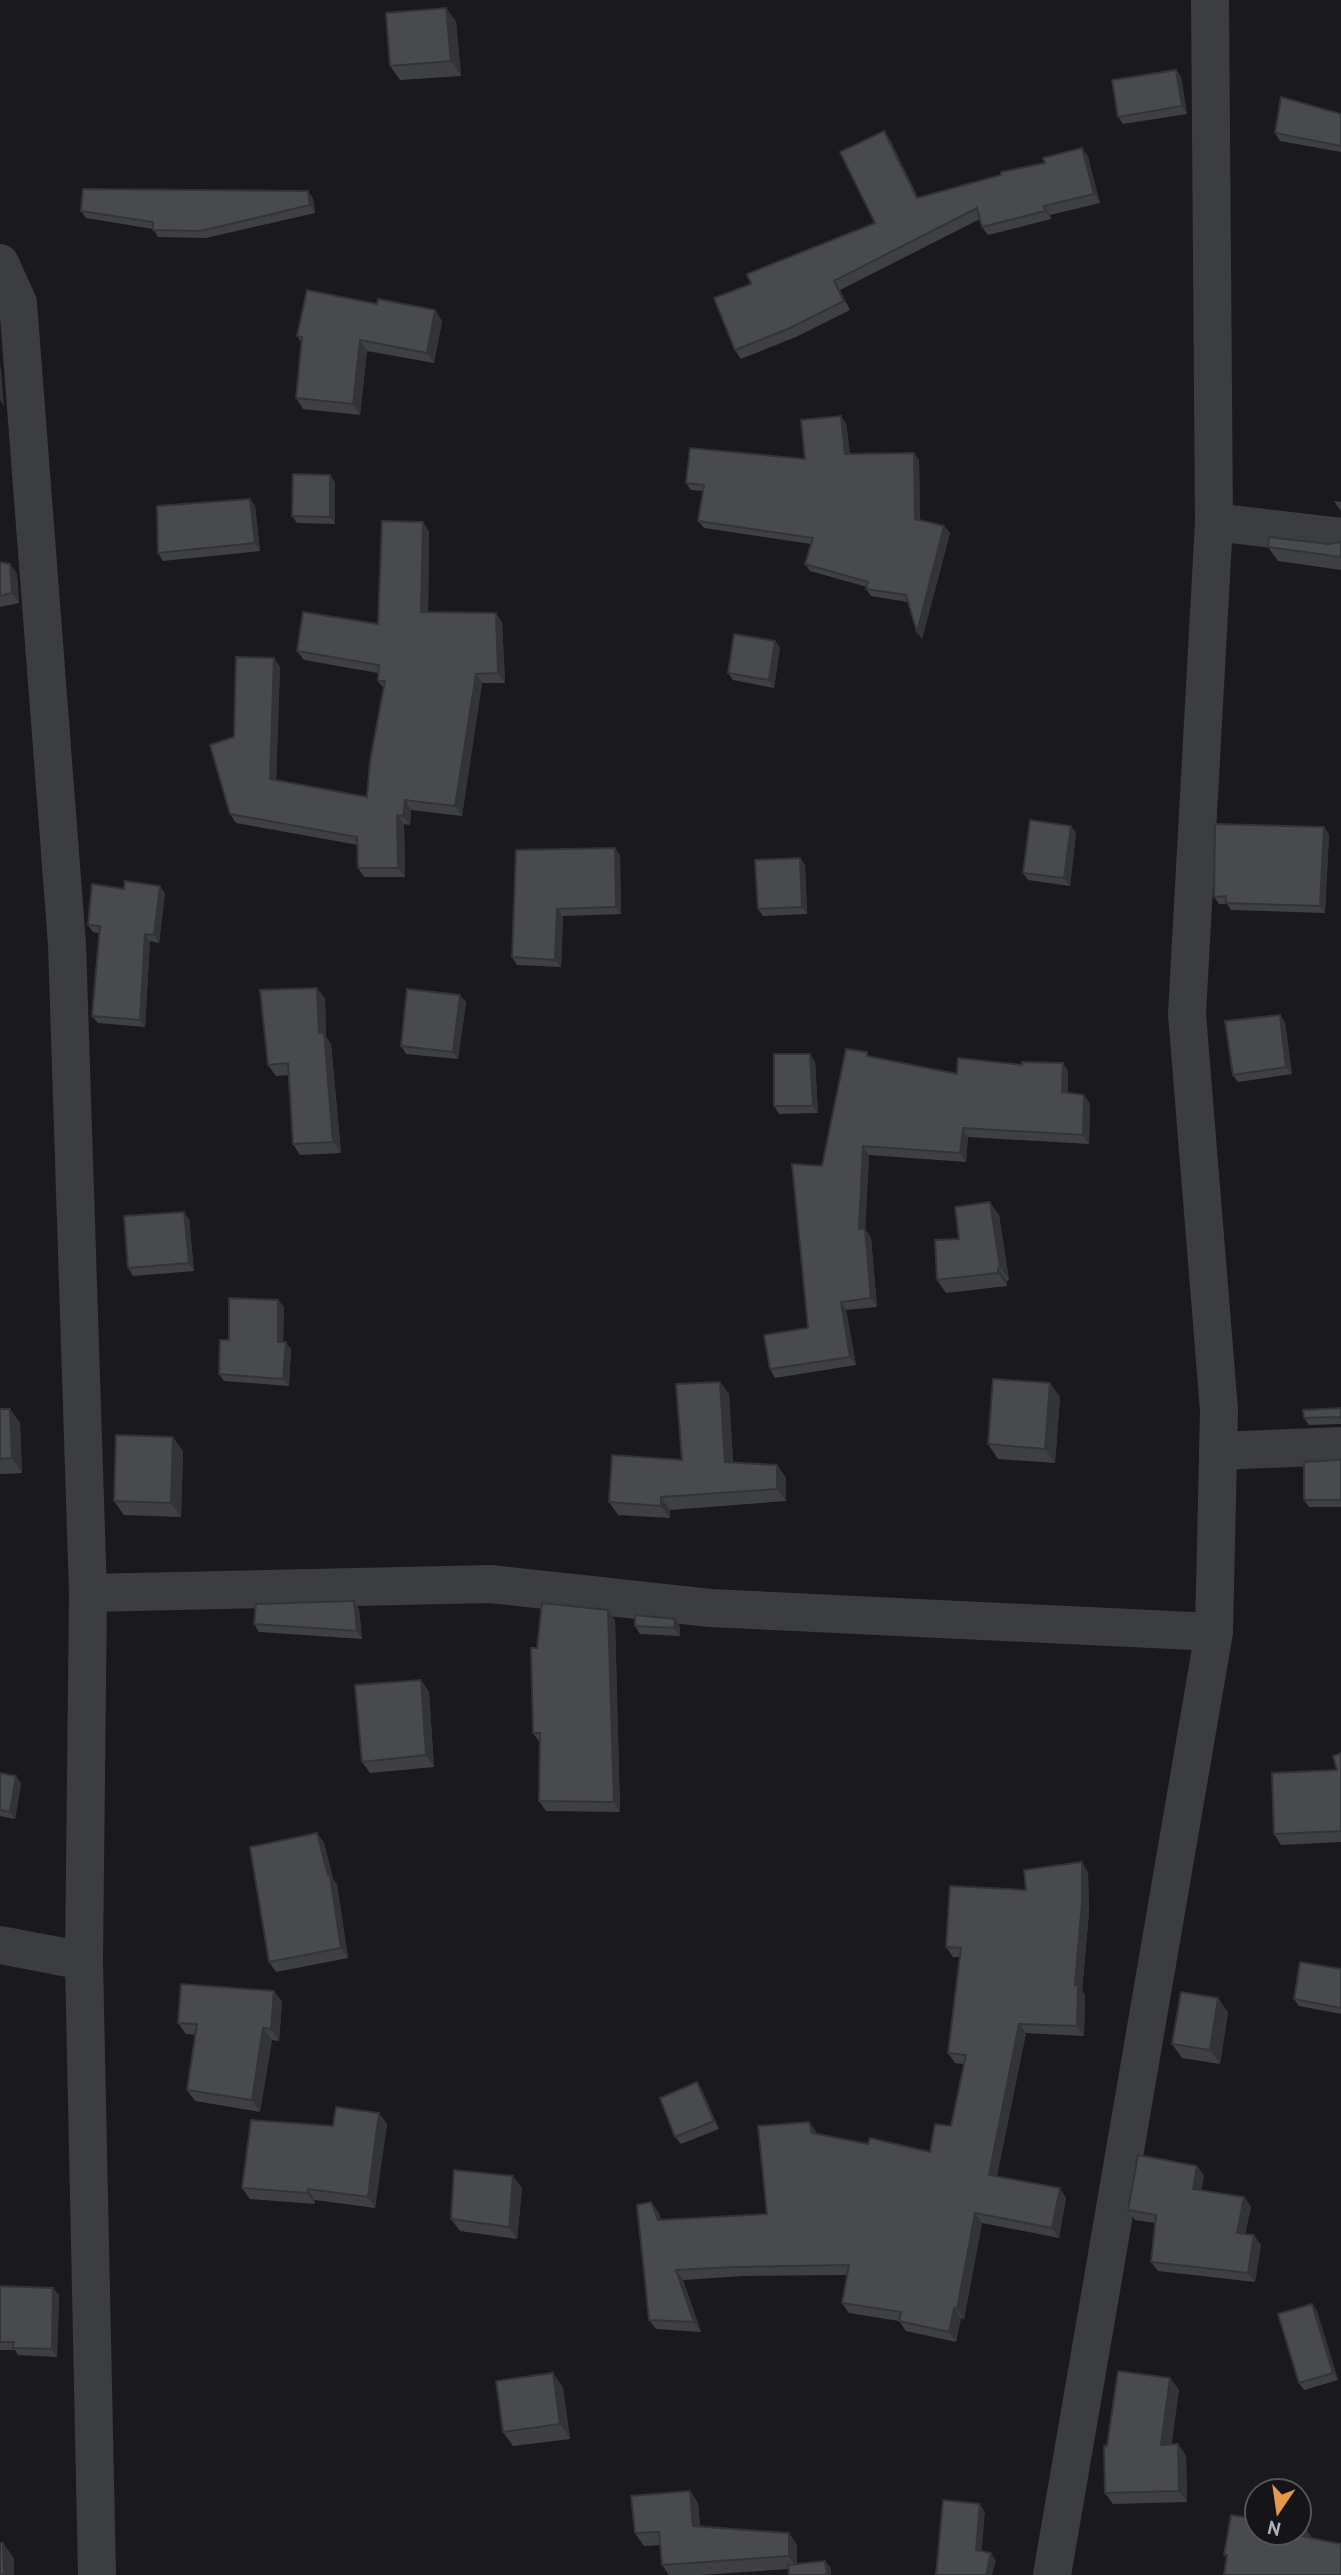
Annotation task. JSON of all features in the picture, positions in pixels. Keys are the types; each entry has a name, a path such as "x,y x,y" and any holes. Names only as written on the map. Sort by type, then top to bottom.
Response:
{"street":[{"path":"1052,2575 1214,1632 1219,1410 1187,1014 1214,522 1210,0"},
{"path":"0,263 18,303 67,944 88,1593 84,1961 97,2575"},
{"path":"1214,522 1341,537"},
{"path":"1218,1451 1341,1446"},
{"path":"88,1593 491,1584 710,1608 1214,1632"},
{"path":"0,1945 84,1961"}],"building":[{"path":"446,8 451,61 390,66 386,13"},
{"path":"1176,70 1182,106 1118,117 1112,80"},
{"path":"1281,97 1341,114 1341,146 1275,133"},
{"path":"884,131 917,198 1001,175 1001,172 1045,163 1043,158 1082,148 1094,194 1044,206 1045,211 982,227 977,208 834,281 844,301 790,328 735,350 714,298 751,284 747,274 875,223 840,152"},
{"path":"83,189 308,191 310,205 201,231 153,230 153,222 81,211"},
{"path":"307,290 377,304 378,299 435,310 427,353 360,340 353,404 296,398 302,337 297,336"},
{"path":"841,416 845,454 914,453 915,519 944,526 917,632 906,595 866,589 868,582 805,564 813,538 698,521 704,485 686,483 690,448 805,459 801,420"},
{"path":"293,474 330,475 330,517 292,516"},
{"path":"250,499 255,543 158,553 157,506"},
{"path":"382,521 423,522 421,612 496,613 498,673 476,674 455,806 405,800 403,816 397,815 398,868 358,868 357,837 230,814 210,745 234,737 236,657 274,658 270,779 367,797 370,761 385,681 378,681 379,665 297,651 303,612 378,624"},
{"path":"1269,537 1328,544 1341,542 1341,557 1268,547"},
{"path":"0,562 10,564 12,593 0,596"},
{"path":"734,634 775,641 769,680 728,673"},
{"path":"1030,820 1071,826 1064,878 1023,873"},
{"path":"1215,824 1324,827 1320,906 1226,903 1226,896 1214,897"},
{"path":"615,848 616,907 557,909 555,960 512,957 516,850"},
{"path":"800,858 802,907 758,909 755,860"},
{"path":"125,881 160,886 154,935 145,934 140,1020 92,1016 100,926 88,925 92,884 124,889"},
{"path":"317,988 319,1033 324,1033 333,1142 293,1144 288,1063 268,1065 260,990"},
{"path":"407,989 460,995 453,1052 401,1046"},
{"path":"1280,1015 1286,1067 1233,1075 1225,1021"},
{"path":"846,1049 867,1052 867,1056 957,1074 958,1058 1022,1065 1022,1062 1063,1063 1062,1092 1084,1095 1083,1135 963,1128 960,1153 863,1146 859,1229 865,1229 871,1298 841,1302 850,1357 770,1369 764,1335 808,1328 792,1164 822,1166"},
{"path":"774,1054 810,1054 813,1106 774,1106"},
{"path":"990,1202 1000,1267 998,1273 937,1280 935,1240 959,1239 955,1207"},
{"path":"184,1212 189,1263 128,1268 124,1216"},
{"path":"229,1298 278,1300 278,1342 286,1342 283,1379 219,1374 220,1340 229,1340"},
{"path":"993,1379 1050,1383 1045,1449 988,1444"},
{"path":"720,1382 725,1462 777,1465 777,1489 661,1497 661,1506 609,1502 612,1455 682,1460 676,1384"},
{"path":"1341,1408 1341,1418 1304,1418 1303,1410"},
{"path":"0,1409 10,1409 12,1458 0,1459"},
{"path":"116,1435 173,1437 171,1503 114,1501"},
{"path":"1341,1459 1341,1500 1304,1500 1304,1462"},
{"path":"354,1601 357,1631 254,1624 256,1604"},
{"path":"542,1603 608,1610 614,1802 539,1801 540,1733 533,1733 531,1648 537,1648"},
{"path":"635,1615 675,1619 674,1628 635,1626"},
{"path":"421,1680 426,1755 362,1762 355,1685"},
{"path":"1341,1753 1341,1831 1274,1834 1272,1773 1337,1770 1333,1756"},
{"path":"0,1773 16,1776 10,1812 0,1810"},
{"path":"317,1833 330,1875 341,1948 269,1962 250,1847"},
{"path":"1082,1862 1082,1902 1075,1985 1078,1985 1077,2026 1019,2024 989,2175 1060,2188 1052,2228 975,2213 957,2309 954,2308 949,2332 899,2321 901,2312 842,2303 849,2265 676,2270 694,2322 649,2320 637,2205 651,2202 658,2220 767,2214 758,2126 809,2122 812,2133 868,2144 870,2138 930,2152 935,2124 951,2126 966,2055 948,2053 961,1948 946,1947 950,1886 1026,1890 1024,1870"},
{"path":"1300,1962 1341,1969 1341,2008 1294,1999"},
{"path":"181,1984 274,1991 271,2029 263,2028 252,2100 187,2090 197,2024 178,2023"},
{"path":"1181,1992 1218,1998 1210,2050 1172,2044"},
{"path":"697,2082 714,2121 675,2137 660,2098"},
{"path":"336,2107 379,2113 368,2197 308,2189 307,2193 242,2188 251,2120 333,2126"},
{"path":"1138,2155 1197,2166 1193,2189 1244,2197 1237,2233 1254,2235 1248,2273 1151,2262 1156,2215 1128,2210"},
{"path":"454,2170 513,2176 509,2227 451,2219"},
{"path":"0,2286 53,2288 52,2349 13,2348 14,2342 0,2342"},
{"path":"1312,2304 1333,2373 1299,2383 1278,2314"},
{"path":"1118,2371 1170,2378 1161,2445 1178,2444 1179,2491 1105,2493 1104,2446 1107,2446"},
{"path":"553,2373 560,2424 503,2432 496,2381"},
{"path":"690,2491 693,2526 789,2533 789,2556 662,2565 659,2532 635,2533 631,2496"},
{"path":"943,2500 980,2504 976,2550 991,2553 986,2575 936,2575"},
{"path":"1231,2515 1243,2517 1243,2547 1313,2547 1313,2538 1341,2544 1341,2575 1224,2575 1227,2555 1224,2555"},
{"path":"0,2543 3,2543 4,2575 0,2575"},
{"path":"825,2561 827,2575 789,2575 788,2565"}]}
